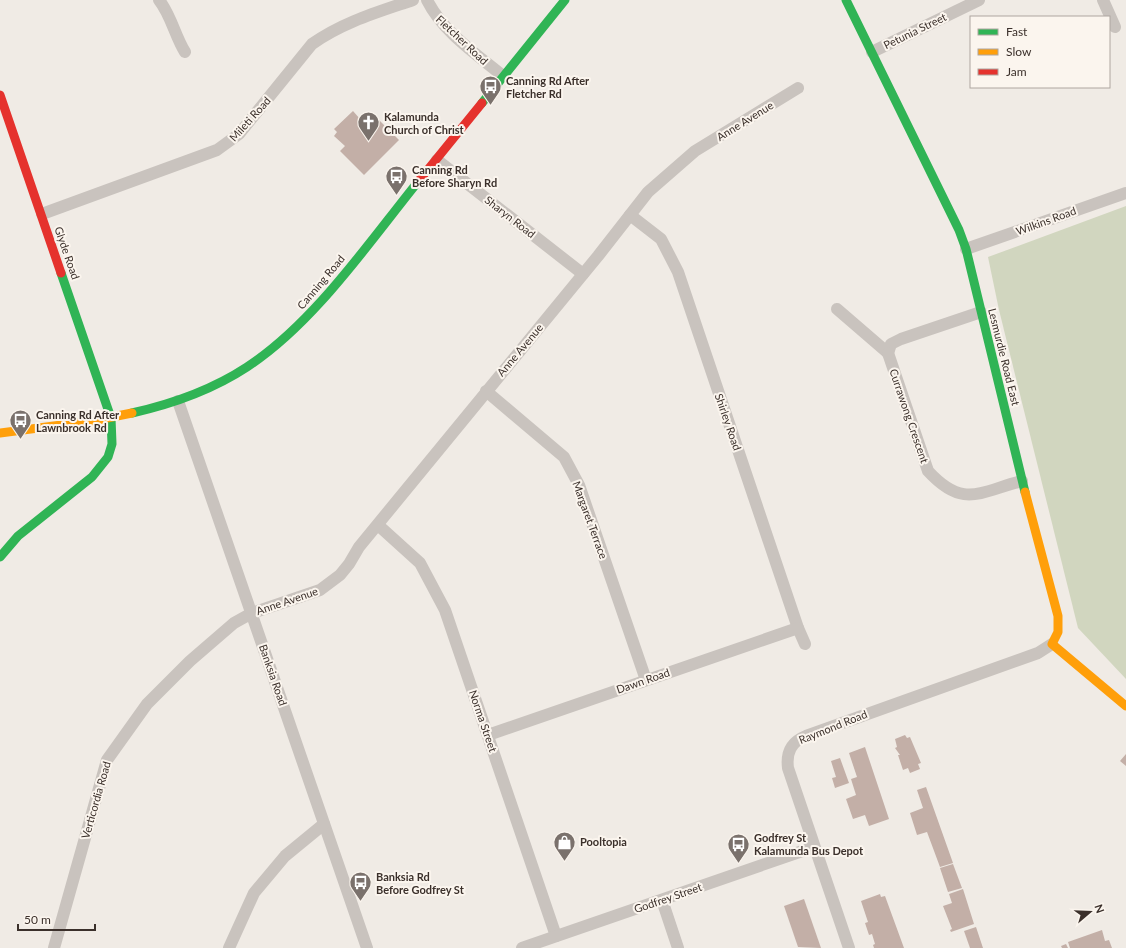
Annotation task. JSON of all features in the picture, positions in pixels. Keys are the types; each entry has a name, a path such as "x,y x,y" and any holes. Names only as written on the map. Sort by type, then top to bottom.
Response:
{"street":[{"path":"159,0 185,52"},
{"name":"Mileti Road","path":"42,214 218,150 239,134 312,44 328,32 345,24 413,0"},
{"name":"Fletcher Road","path":"426,0 434,14 446,28 503,76"},
{"name":"Canning Road","path":"0,433 112,418 178,401 202,392 244,370 272,350 318,305 565,0"},
{"name":"Lesmurdie Road East","path":"846,0 959,230 966,249 1022,481 1058,619 1057,635 1052,644"},
{"name":"Petunia Street","path":"872,52 979,0"},
{"path":"1103,0 1110,16"},
{"path":"1110,16 1115,28"},
{"name":"Anne Avenue","path":"252,613 308,595 331,583 349,564 359,547 583,274 648,192 696,151 798,88"},
{"name":"Glyde Road","path":"0,95 112,418 113,440 109,457 92,477 18,536 0,558"},
{"name":"Sharyn Road","path":"436,160 583,274"},
{"name":"Wilkins Road","path":"966,249 1126,193"},
{"name":"Shirley Road","path":"630,215 661,240 678,272 798,628 805,644"},
{"path":"837,309 888,353 891,344 901,339 982,312"},
{"name":"Currawong Crescent","path":"888,353 928,471 938,482 950,491 962,495 976,495 1022,481"},
{"name":"Margaret Terrace","path":"486,391 564,457 579,485 646,680"},
{"name":"Banksia Road","path":"178,401 367,948"},
{"name":"Norma Street","path":"378,525 420,563 445,610 556,936"},
{"name":"Verticordia Road","path":"54,948 107,760 147,704 212,641 234,623 252,613"},
{"name":"Dawn Road","path":"488,734 798,628"},
{"path":"1052,644 1126,706"},
{"name":"Raymond Road","path":"849,948 788,768 789,752 796,740 1038,653 1052,644"},
{"path":"229,948 254,893 285,856 324,824"},
{"name":"Godfrey Street","path":"522,948 814,847"},
{"path":"662,900 678,948"}],"green space":[{"path":"1126,206 1126,679 1078,628 999,310 988,257"}],"building":[{"name":"Kalamunda Church of Christ","path":"353,111 360,119 364,115 375,116 399,140 364,175 340,151 345,146 334,136 337,132 334,129"},
{"path":"905,735 907,738 910,737 921,763 918,764 920,769 910,773 908,768 903,770 898,755 900,755 895,748 897,747 895,739"},
{"path":"865,747 889,819 869,826 865,815 853,819 846,799 856,795 851,779 857,777 849,753"},
{"path":"1126,754 1126,766 1120,761"},
{"path":"840,758 849,783 835,788 832,778 836,777 831,761"},
{"path":"926,787 953,863 940,867 927,832 917,835 910,813 923,808 917,790"},
{"path":"953,864 962,888 948,892 940,868"},
{"path":"963,889 974,924 951,932 950,930 952,929 943,906 952,903 949,894"},
{"path":"880,894 881,897 885,896 904,948 874,948 873,945 875,944 872,934 869,935 865,923 868,922 861,901"},
{"path":"804,899 821,948 798,947 784,906"},
{"path":"976,927 983,948 970,948 964,931"},
{"path":"1102,930 1105,941 1109,940 1112,948 1070,948 1068,942"},
{"path":"1066,944 1068,948 1062,948 1061,946"}],"traffic: fast":[{"path":"482,103 565,0"},
{"path":"846,0 959,230 966,249 1025,492"},
{"path":"132,413 177,401 220,383 247,367 271,349 317,306 359,257 417,183"},
{"path":"0,557 18,536 92,477 108,457 112,444 111,418 61,273"}],"traffic: slow":[{"path":"0,433 92,421 132,413"},
{"path":"1025,492 1058,616 1058,632 1052,644 1126,706"}],"traffic: jam":[{"path":"0,95 61,273"},
{"path":"417,183 482,103"}],"place":[{"name":"Canning Rd After Fletcher Rd","path":"491,106"},
{"name":"Kalamunda Church of Christ","path":"369,142"},
{"name":"Canning Rd Before Sharyn Rd","path":"397,196"},
{"name":"Canning Rd After Lawnbrook Rd","path":"20,440"},
{"name":"Pooltopia","path":"565,862"},
{"name":"Godfrey St Kalamunda Bus Depot","path":"738,864"},
{"name":"Banksia Rd Before Godfrey St","path":"360,902"}]}
